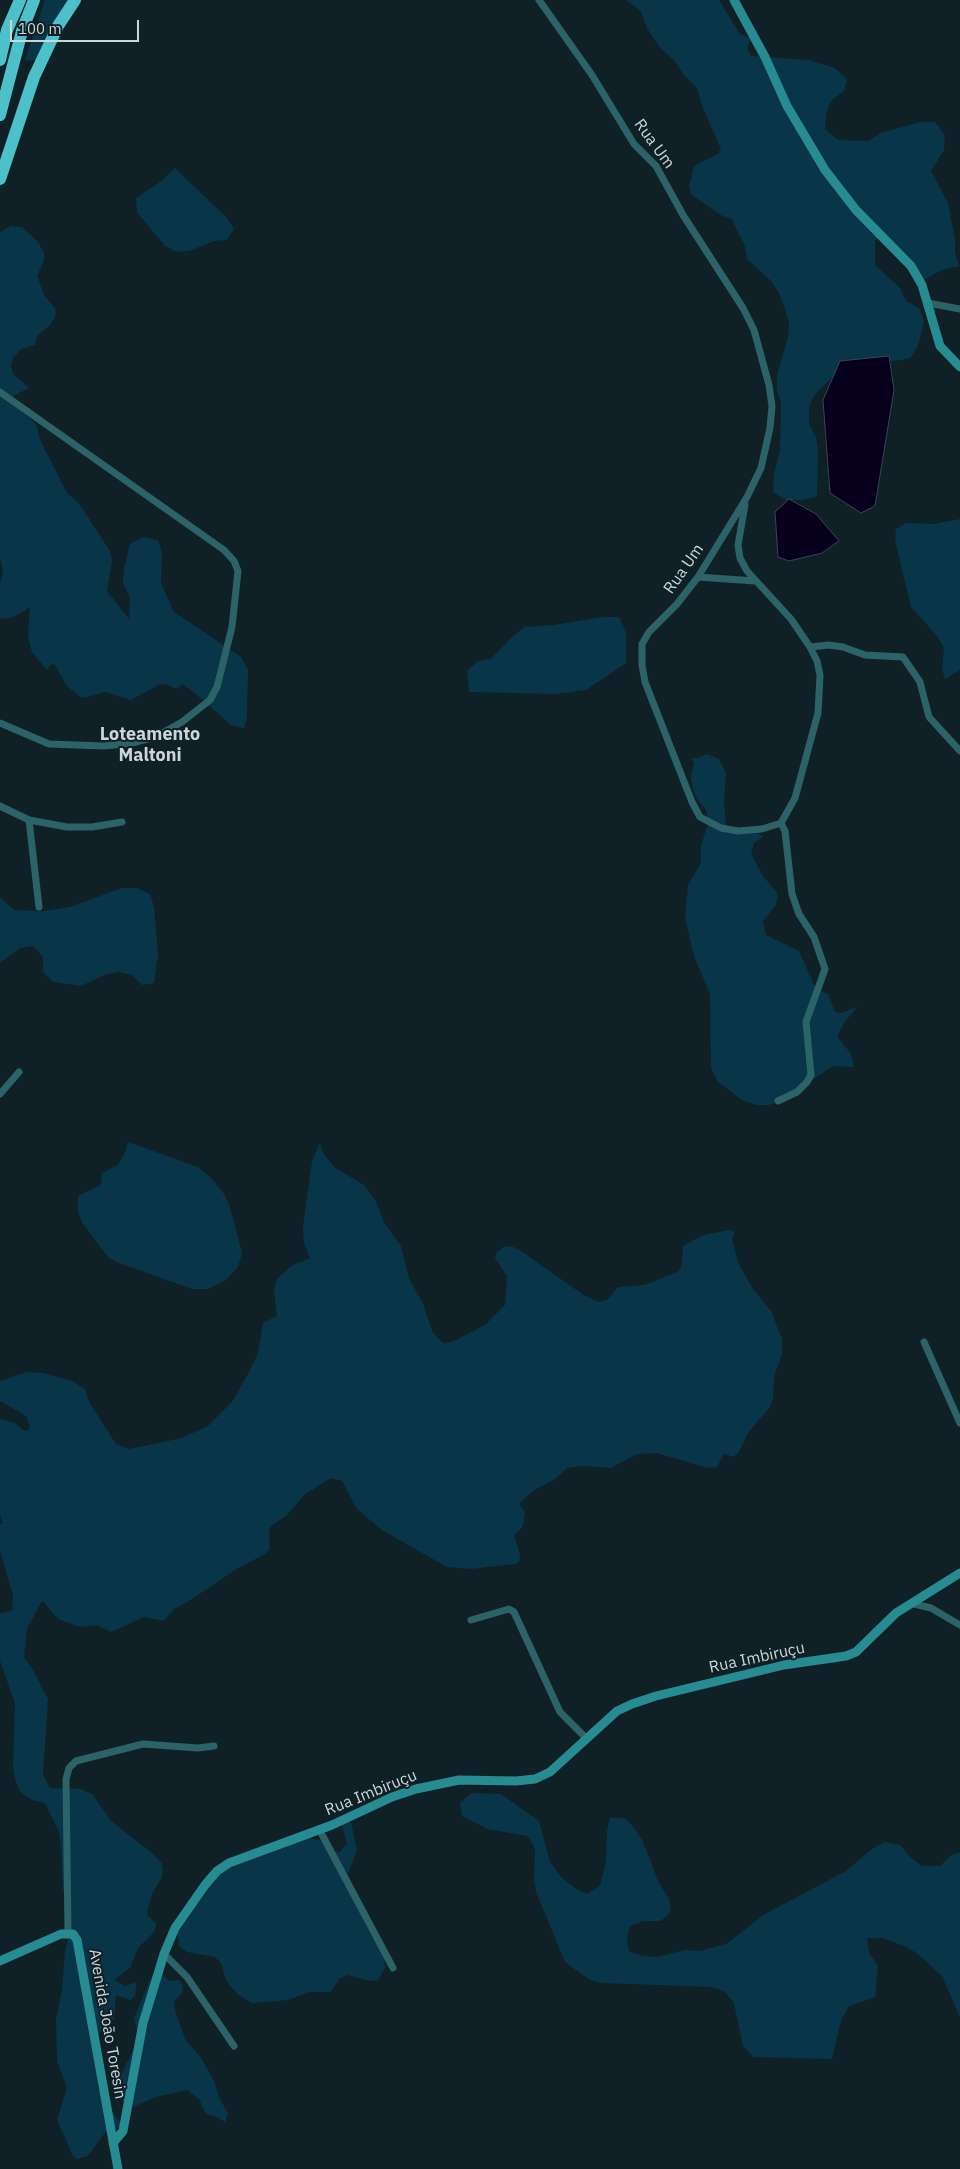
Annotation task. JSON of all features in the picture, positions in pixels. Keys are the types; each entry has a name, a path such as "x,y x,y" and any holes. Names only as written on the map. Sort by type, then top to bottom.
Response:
{"highway":[{"path":"0,60 7,30 20,0"},
{"path":"0,115 22,31 34,0"},
{"path":"0,179 34,77 54,34 75,0"}],"street":[{"name":"Rua Um","path":"539,0 592,75 634,144 656,166 683,215 743,308 754,330 765,365 772,406 766,451 761,468 747,497 698,577 677,604 649,632 642,644 642,666 646,682 692,802 700,817 720,828 738,830 762,829 781,823"},
{"path":"734,0 765,57 787,106 825,170 856,210 911,266 922,285 940,346 960,367"},
{"path":"928,303 960,309"},
{"path":"0,392 224,550 234,561 238,579 232,627 217,686 210,700 182,722 155,737 132,743 104,746 49,744 0,723"},
{"path":"747,497 738,545 740,558 755,581 783,610 810,647 817,661 820,675 818,713 796,798 781,823 788,843 792,894 799,914 814,937 825,970 806,1022 811,1075 808,1082 797,1092 778,1101"},
{"path":"698,577 755,581"},
{"path":"810,647 829,645 843,647 865,655 903,657 920,682 929,717 960,751"},
{"path":"0,806 29,820 67,826 92,827 122,822"},
{"path":"29,820 39,907"},
{"path":"0,1094 19,1072"},
{"path":"924,1342 960,1423"},
{"name":"Rua Imbiruçu","path":"112,2143 123,2131 144,2023 164,1954 176,1928 217,1871 230,1863 267,1847 319,1829 392,1797 440,1782 535,1779 550,1772 617,1711 656,1696 784,1665 846,1656 856,1652 896,1614 960,1573"},
{"path":"914,1604 931,1608 960,1625"},
{"path":"471,1620 509,1609 514,1612 560,1712 587,1740"},
{"path":"68,1932 66,1779 69,1768 76,1761 143,1744 198,1748 214,1746"},
{"path":"319,1829 393,1968"},
{"name":"Avenida João Toresin","path":"0,1961 68,1932 73,1934 77,1940 118,2169"},
{"path":"164,1954 187,1977 234,2046"}],"shaded area":[{"path":"45,0 71,0 37,61 25,60"},
{"path":"626,0 719,0 740,34 751,38 747,49 751,56 809,60 835,68 847,79 844,91 831,101 826,114 825,129 838,140 868,141 881,133 920,122 935,122 945,135 944,150 931,171 948,203 955,239 955,252 959,266 941,270 924,280 917,276 878,238 875,240 875,265 900,288 906,301 919,308 924,321 918,346 910,358 895,361 862,360 836,374 815,394 809,406 809,424 816,437 818,450 817,496 804,500 786,500 773,492 774,474 780,449 781,403 777,390 777,375 788,337 789,322 779,293 770,280 747,259 745,246 731,218 724,217 692,195 689,187 694,166 718,154 721,149 703,108 697,88 684,75 675,61 660,48 647,28 641,11"},
{"path":"175,168 227,218 234,229 227,240 214,241 189,251 177,252 165,246 137,212 136,198 160,182"},
{"path":"11,226 22,227 37,241 44,252 44,261 37,275 44,295 55,308 56,314 51,324 37,336 35,345 21,349 13,358 11,366 13,374 29,388 11,397 10,401 36,424 41,442 67,493 78,502 110,551 112,561 107,591 129,619 130,597 123,584 124,569 130,544 143,537 158,540 162,552 161,583 173,611 241,657 248,670 247,716 244,728 231,725 182,684 177,689 166,684 158,685 131,700 105,692 82,698 67,686 55,665 51,664 47,670 32,652 28,637 30,607 7,619 0,618 0,584 3,572 0,557 0,232"},
{"path":"889,356 894,390 875,506 861,513 830,493 823,400 840,361"},
{"path":"789,499 816,514 839,541 822,553 789,561 778,557 775,512"},
{"path":"960,519 960,670 945,679 942,669 944,648 937,636 911,607 895,540 896,529 906,523 934,524"},
{"path":"604,617 619,617 626,633 626,663 586,690 556,694 469,692 467,671 478,661 491,659 512,637 525,627 553,625"},
{"path":"707,754 719,759 726,773 724,801 726,827 743,828 764,836 754,843 751,854 763,876 778,894 776,905 763,921 766,935 799,951 814,985 818,990 828,994 835,1012 841,1013 857,1007 844,1023 837,1036 851,1054 854,1067 833,1066 785,1098 769,1105 756,1105 742,1100 718,1082 711,1068 710,994 694,956 685,917 688,885 701,863 701,846 708,823 706,810 697,799 693,789 691,777 694,763 691,758 698,758"},
{"path":"122,888 137,888 150,894 154,907 158,955 154,983 142,985 132,975 119,972 106,974 81,986 53,982 43,972 43,957 33,946 20,948 0,963 0,897 14,910 44,911 70,907"},
{"path":"128,1142 198,1167 213,1180 224,1194 230,1207 242,1253 238,1267 226,1280 208,1289 192,1289 116,1262 107,1256 82,1222 78,1212 78,1196 101,1185 102,1173 118,1165 124,1155"},
{"path":"320,1143 324,1154 334,1167 364,1185 375,1200 385,1224 401,1246 409,1278 423,1304 433,1333 443,1343 452,1342 485,1325 505,1305 507,1276 495,1258 497,1252 504,1247 511,1246 521,1251 585,1296 599,1302 607,1300 618,1287 645,1285 679,1271 682,1264 683,1246 704,1235 729,1230 735,1232 732,1238 738,1263 753,1289 771,1311 782,1339 782,1355 774,1376 773,1398 770,1407 748,1433 739,1452 733,1457 724,1454 717,1467 708,1468 657,1453 637,1454 611,1468 582,1466 567,1468 555,1479 534,1490 519,1504 525,1512 523,1526 514,1536 520,1554 519,1562 514,1564 471,1569 447,1567 382,1530 357,1509 342,1481 331,1478 304,1495 287,1515 271,1526 269,1532 270,1549 267,1553 238,1568 174,1609 164,1621 144,1617 111,1632 97,1625 80,1627 58,1619 43,1601 41,1602 27,1629 24,1657 48,1699 43,1775 50,1788 81,1789 93,1795 111,1821 152,1853 161,1862 163,1869 162,1877 153,1892 147,1911 148,1916 156,1923 155,1931 138,1948 130,1968 114,1980 125,1986 137,1982 135,1996 130,2000 116,1995 114,2019 107,2028 99,2033 97,2039 98,2088 106,2105 124,2126 106,2131 88,2156 76,2159 57,2120 67,2088 57,2061 56,2019 62,1990 65,1951 71,1929 63,1888 61,1845 59,1832 45,1803 32,1800 20,1792 15,1779 13,1767 15,1703 0,1661 0,1613 12,1611 13,1596 0,1551 0,1525 3,1523 0,1515 0,1419 15,1423 23,1430 28,1431 30,1426 26,1416 0,1401 0,1381 26,1372 44,1373 72,1381 85,1389 89,1402 116,1444 129,1449 182,1438 208,1426 232,1402 249,1372 258,1353 263,1323 277,1316 274,1290 277,1279 291,1266 310,1258 304,1243 303,1227 312,1161"},
{"path":"471,1793 501,1794 539,1821 550,1862 562,1878 587,1894 600,1886 606,1861 607,1831 610,1818 625,1818 643,1842 659,1883 669,1899 671,1911 661,1921 643,1921 630,1926 627,1938 629,1951 642,1956 657,1957 685,1950 700,1951 726,1944 765,1914 846,1871 872,1849 885,1842 900,1845 910,1857 922,1866 940,1866 950,1856 960,1852 960,2017 942,1976 919,1955 907,1947 882,1938 867,1938 869,1953 878,1966 875,1997 849,2006 841,2021 832,2059 753,2057 743,2046 734,2003 725,1992 712,1987 602,1983 590,1980 565,1962 536,1892 534,1879 535,1849 528,1836 487,1829 462,1816 460,1803"},
{"path":"343,1821 351,1822 357,1851 346,1878 368,1930 384,1956 385,1968 378,1980 370,1981 348,1975 339,1979 331,1992 309,1992 288,2000 253,2003 241,1997 230,1986 221,1963 215,1957 187,1952 179,1946 177,1932 218,1872 306,1838 320,1840 331,1851 340,1852 347,1843 342,1825"},
{"path":"156,1970 170,1981 179,1980 183,1985 182,1993 174,2002 176,2014 186,2041 200,2056 214,2081 219,2097 228,2114 225,2122 217,2117 206,2114 199,2099 187,2090 156,2097 133,2107 125,2104 117,2093 117,2083 139,2038 134,2018"}],"district":[{"name":"Loteamento Maltoni","path":"150,745"}]}
